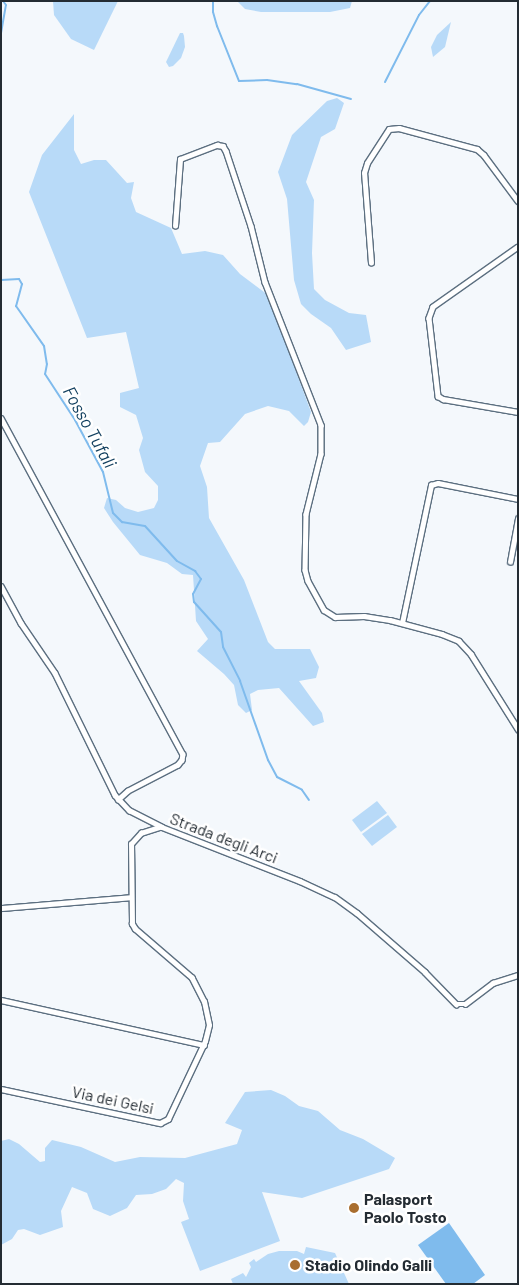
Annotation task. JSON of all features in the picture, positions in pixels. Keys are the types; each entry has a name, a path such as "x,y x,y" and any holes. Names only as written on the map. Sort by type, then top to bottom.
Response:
{"street":[{"path":"371,264 364,173 367,163 389,129 398,128 477,149 484,155 518,200"},
{"path":"176,226 180,160 217,145 224,147 251,226 265,282 321,426 321,454 306,514 307,579 324,610 330,616 369,616 402,623 442,634 464,645 480,666 518,729"},
{"path":"518,247 435,306 429,318 438,396 443,399 518,412"},
{"path":"1,418 182,754 182,760 178,765 128,791 118,800"},
{"path":"402,623 431,485 438,483 518,499"},
{"path":"510,562 518,519"},
{"name":"Strada degli Arci","path":"1,586 19,619 55,673 118,800 136,815 335,897 352,909 421,969 458,1005 469,1002 494,983 518,975"},
{"name":"Via dei Gelsi","path":"1,1089 163,1122 168,1119 208,1035 209,1022 199,989 186,971 134,928 131,897 131,844 141,833 162,827"},
{"path":"1,908 131,897"},
{"path":"1,1000 204,1044"}],"shaded area":[{"path":"53,1 118,1 94,50 71,39 54,15"},
{"path":"237,1 352,1 350,8 330,12 261,12 245,9"},
{"path":"451,22 445,47 433,57 431,47 437,35"},
{"path":"180,33 183,33 185,47 181,58 173,66 169,67 166,62"},
{"path":"337,98 344,103 335,129 321,137 306,182 314,200 312,253 314,289 325,300 349,313 366,315 371,342 346,350 331,328 311,314 301,304 294,280 287,199 278,172 292,135 327,101"},
{"path":"74,114 74,150 81,164 94,160 106,160 127,183 134,182 131,198 136,212 171,228 182,254 205,251 223,255 240,274 268,295 311,412 308,422 304,426 289,411 268,406 245,414 220,442 208,443 200,466 207,487 209,518 244,580 268,642 275,649 310,649 319,667 316,678 299,681 322,713 324,722 313,726 279,688 258,690 250,694 252,710 246,713 238,705 234,685 197,651 208,639 196,621 193,575 182,574 167,563 140,555 104,508 107,498 116,500 125,508 138,512 154,508 158,500 158,486 145,472 139,450 143,438 136,415 120,407 120,393 139,388 126,332 87,338 29,192 42,155"},
{"path":"377,801 387,813 361,832 352,820"},
{"path":"388,815 397,827 372,846 362,834"},
{"path":"271,1090 285,1096 299,1106 318,1111 340,1130 363,1139 395,1158 389,1169 302,1198 262,1192 280,1241 200,1271 181,1222 189,1219 183,1201 184,1183 176,1179 166,1189 152,1194 136,1195 127,1208 110,1216 93,1209 87,1193 72,1187 61,1211 63,1227 40,1235 24,1229 18,1230 12,1239 1,1245 1,1141 9,1139 19,1144 40,1162 45,1161 45,1148 52,1140 81,1147 115,1162 140,1157 185,1158 237,1144 242,1130 225,1123 245,1092"},
{"path":"449,1223 485,1275 473,1284 446,1284 418,1245"},
{"name":"Stadio Olindo Galli","path":"306,1247 335,1253 349,1284 233,1284 231,1279 243,1273 246,1277 251,1267 249,1263 254,1259 256,1262 268,1254 279,1251 297,1251 304,1254"}],"waterway":[{"path":"1,33 6,5 3,1"},
{"path":"213,1 213,12 217,26 239,81 267,80 297,84 351,99"},
{"path":"385,82 419,15 430,1"},
{"name":"Fosso Tufali","path":"1,280 19,279 22,284 16,306 44,346 47,364 45,374 75,420 103,472 113,513 122,522 145,526 177,561 195,571 201,579 193,594 194,602 221,632 223,647 240,681 268,760 277,777 302,790 309,800"}],"place":[{"name":"Palasport Paolo Tosto","path":"354,1208"},
{"name":"Stadio Olindo Galli","path":"295,1265"}]}
